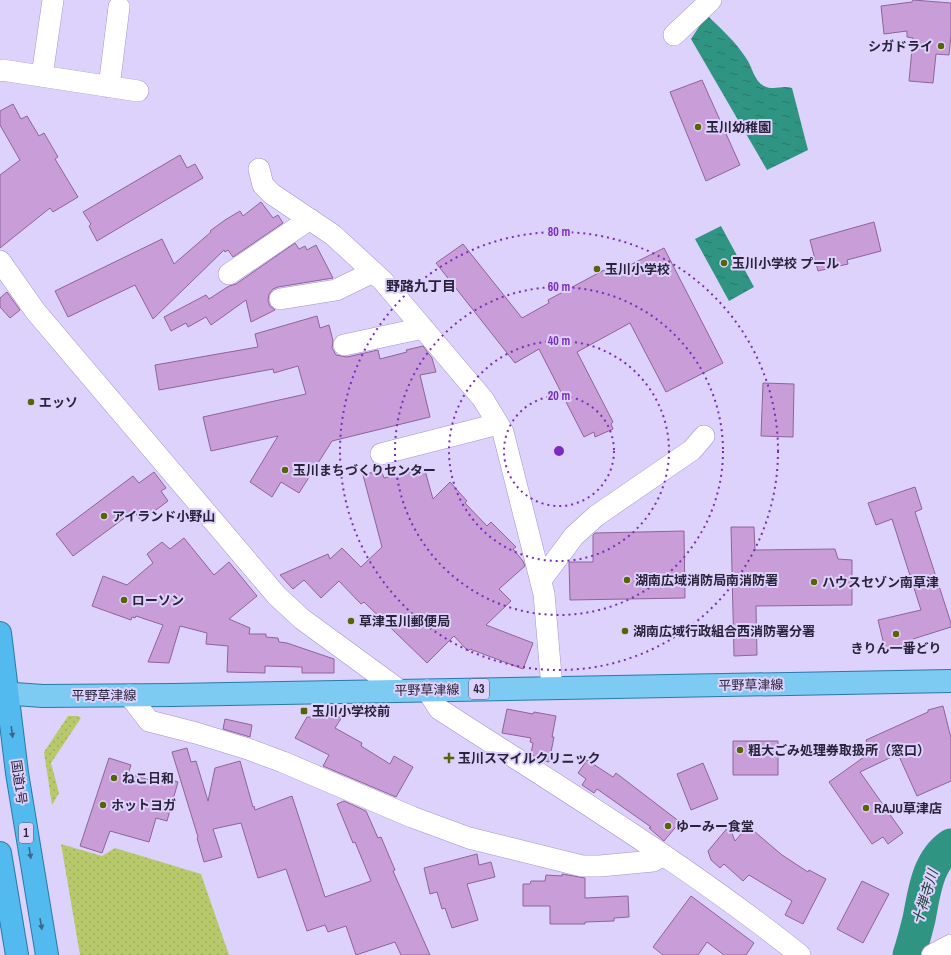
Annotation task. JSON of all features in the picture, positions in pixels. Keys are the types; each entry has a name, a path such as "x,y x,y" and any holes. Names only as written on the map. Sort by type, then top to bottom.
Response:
{"highway":[{"name":"国道1号","path":"0,633 4,693 47,955"},
{"path":"0,853 17,955"}],"main road":[{"name":"平野草津線","path":"4,693 43,696 129,695 951,681"}],"street":[{"path":"42,76 53,0"},
{"path":"674,35 711,0"},
{"path":"109,87 119,7"},
{"path":"0,71 2,70 138,91"},
{"path":"259,169 263,185 272,194 333,235 383,281 483,399 503,432 544,594 552,688"},
{"path":"229,274 310,219"},
{"path":"0,261 36,312 276,596 302,620 399,690"},
{"path":"280,298 336,290 373,272"},
{"path":"344,345 423,328"},
{"path":"381,454 498,424"},
{"path":"541,580 574,536 596,516 692,450 704,436"},
{"path":"427,690 439,709 664,855 757,921 800,955"},
{"path":"129,695 149,721 196,733 248,749 412,817 469,838 582,866 600,866 654,861 664,855"},
{"path":"932,955 951,945"}],"shaded area":[{"path":"68,716 78,716 81,718 51,763 59,793 52,805 44,752"},
{"path":"61,844 102,856 115,848 201,874 229,955 80,955"}],"water":[{"path":"708,16 742,52 755,77 761,84 771,88 792,88 808,150 767,170 691,39 704,19"},
{"name":"玉川小学校 プール","path":"721,226 754,287 729,301 695,239"}],"building":[{"path":"913,0 951,3 951,35 949,55 936,54 933,83 909,81 913,38 907,37 907,31 884,34 881,6 912,2"},
{"name":"玉川幼稚園","path":"702,80 740,165 706,181 670,92"},
{"path":"13,104 21,119 27,116 39,136 44,133 58,157 55,159 78,197 53,212 50,208 0,248 0,175 20,160 0,125 0,111"},
{"path":"180,155 187,168 195,164 203,178 97,241 89,226 91,224 83,212"},
{"path":"261,202 273,218 278,215 283,223 233,257 228,250 225,252 224,250 153,319 135,285 68,317 55,291 162,239 174,264 211,232 210,231 225,220 240,211 243,216"},
{"path":"874,222 881,251 847,260 848,264 818,271 810,240"},
{"path":"295,243 299,249 305,246 307,250 316,245 333,278 273,289 269,294 268,301 270,306 275,310 251,322 246,300 211,325 206,317 188,327 186,323 171,331 164,317 206,295 209,299 229,286 236,284"},
{"name":"玉川小学校","path":"463,244 522,318 549,303 548,300 604,270 608,276 664,248 723,363 666,392 630,323 577,352 613,422 611,424 613,429 595,437 594,432 584,437 539,349 515,363 436,263"},
{"path":"7,292 20,310 10,318 0,307 0,298"},
{"path":"317,316 320,328 329,325 333,341 332,348 336,355 347,357 378,350 380,359 423,346 432,358 436,372 420,375 430,417 332,441 299,493 281,482 272,497 250,482 278,436 211,451 203,417 306,394 298,366 274,373 273,369 159,390 155,365 258,347 255,334"},
{"path":"763,383 794,384 793,437 761,436"},
{"path":"424,467 433,499 450,482 467,501 465,503 487,526 491,522 516,547 513,549 523,561 525,566 499,589 511,601 486,625 533,643 523,669 470,649 468,651 454,636 427,663 364,602 361,604 339,581 321,598 304,580 293,589 280,575 328,554 330,559 342,548 361,567 382,547 363,475 381,470 384,478"},
{"name":"アイランド小野山","path":"154,472 166,488 161,491 168,501 141,521 134,511 73,556 56,534 133,476 139,483"},
{"path":"915,487 922,509 915,512 951,627 913,639 916,649 885,649 878,620 921,610 892,519 876,525 868,503"},
{"path":"731,527 754,527 755,550 835,549 838,559 852,560 852,605 756,606 757,655 734,656"},
{"name":"湖南広域消防局南消防署","path":"684,531 685,598 570,600 569,562 593,562 593,535 595,533"},
{"path":"184,538 214,575 229,562 257,596 229,619 250,628 249,634 266,634 266,637 278,638 279,642 287,643 334,659 334,673 302,673 302,667 265,666 265,673 227,672 228,646 206,644 207,633 180,626 169,663 148,662 163,625 136,616 135,618 132,617 131,620 92,606 103,576 127,585 153,563 147,554 162,542 170,549"},
{"path":"943,706 951,738 951,781 917,796 898,754 860,772 903,833 888,844 883,837 872,844 829,782 871,752 866,740 928,712 928,710"},
{"path":"507,709 533,714 534,712 556,716 549,762 540,760 531,754 533,743 530,742 531,738 502,733"},
{"path":"307,717 342,717 335,728 362,743 361,746 390,764 394,756 413,767 396,797 323,766 329,755 295,738"},
{"path":"225,719 252,725 250,737 223,729"},
{"path":"733,741 778,741 778,775 733,775"},
{"path":"187,748 191,762 196,761 208,801 215,768 240,761 255,810 292,796 325,897 371,881 337,804 344,801 366,811 378,838 381,837 395,870 393,871 430,955 401,955 395,942 356,955 346,926 328,932 325,925 307,931 286,869 258,878 241,823 213,829 222,857 204,862 197,838 198,837 172,752"},
{"path":"109,758 131,765 128,774 157,782 158,776 178,782 167,821 156,818 149,842 110,831 102,853 80,846"},
{"path":"587,760 613,777 616,773 680,822 664,841 649,828 651,827 597,789 594,793 582,785 586,779 578,773"},
{"path":"703,763 718,799 691,810 677,774"},
{"path":"729,826 735,841 748,826 782,855 808,872 809,870 826,879 803,924 785,915 792,901 749,875 743,881 724,864 720,868 711,860 708,851"},
{"path":"477,854 479,865 491,862 495,877 467,884 478,920 452,928 445,908 442,909 437,892 430,894 424,868"},
{"path":"562,874 585,878 585,898 628,896 629,917 614,918 614,921 585,922 585,924 550,924 550,906 523,906 523,884 530,884 531,881 545,881 546,875 562,876"},
{"path":"862,881 889,894 863,943 837,929"},
{"path":"691,896 754,943 746,955 724,955 707,942 698,955 663,955 653,947"}],"waterway":[{"name":"十禅寺川","path":"909,955 928,879 937,860 951,845"}],"place":[{"name":"シガドライ","path":"941,46"},
{"name":"玉川幼稚園","path":"698,127"},
{"name":"玉川小学校 プール","path":"724,263"},
{"name":"玉川小学校","path":"597,269"},
{"name":"エッソ","path":"31,402"},
{"name":"玉川まちづくりセンター","path":"285,470"},
{"name":"アイランド小野山","path":"104,516"},
{"name":"湖南広域消防局南消防署","path":"627,580"},
{"name":"ハウスセゾン南草津","path":"814,582"},
{"name":"ローソン","path":"124,600"},
{"name":"草津玉川郵便局","path":"351,621"},
{"name":"湖南広域行政組合西消防署分署","path":"625,631"},
{"name":"きりん一番どり","path":"896,634"},
{"name":"玉川小学校前","path":"304,711"},
{"name":"粗大ごみ処理券取扱所（窓口）","path":"740,750"},
{"name":"玉川スマイルクリニック","path":"449,758"},
{"name":"ねこ日和","path":"114,778"},
{"name":"ホットヨガ","path":"103,805"},
{"name":"RAJU草津店","path":"866,808"},
{"name":"ゆーみー食堂","path":"668,826"}],"district":[{"name":"野路九丁目","path":"421,286"}]}
